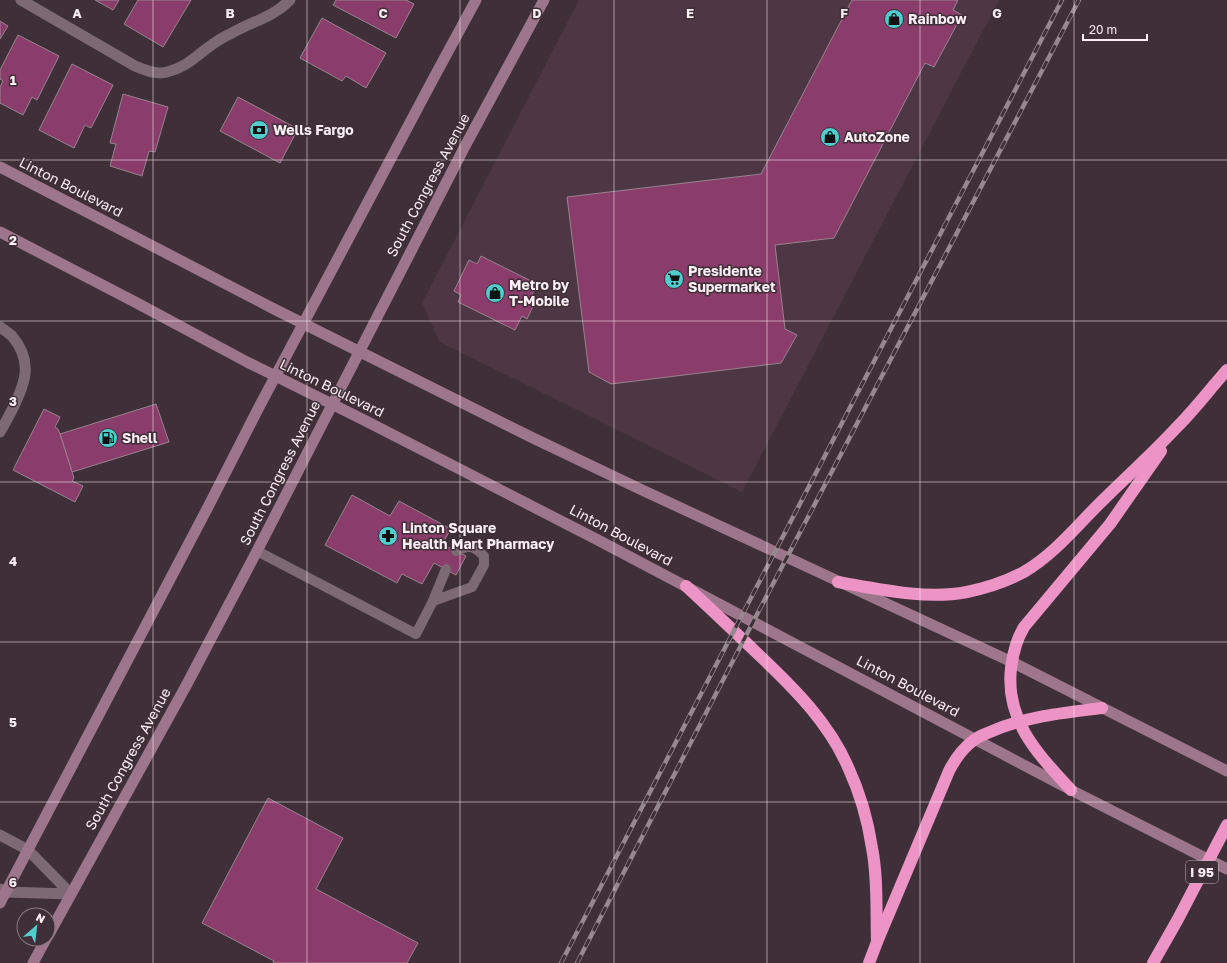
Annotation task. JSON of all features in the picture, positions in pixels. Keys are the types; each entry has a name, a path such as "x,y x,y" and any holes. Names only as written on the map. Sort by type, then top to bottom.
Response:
{"highway":[{"path":"838,582 900,593 932,594 966,592 1009,579 1041,560 1058,545 1178,427 1227,370"},
{"path":"1071,790 1029,741 1018,721 1011,696 1010,680 1014,651 1019,635 1024,627 1110,524 1178,427"},
{"path":"686,586 795,689 822,723 848,767 859,794 873,850 877,942"},
{"path":"869,963 949,771 959,754 975,739 1018,721 1102,708"},
{"name":"I 95","path":"1153,963 1178,919 1227,825"}],"main road":[{"path":"0,903 3,890 28,850 275,377 476,0"},
{"name":"South Congress Avenue","path":"56,921 187,684 464,148 544,0"},
{"name":"Linton Boulevard","path":"0,167 304,324 594,468 1012,662 1227,771"},
{"name":"Linton Boulevard","path":"0,232 275,377 596,539 1071,790 1227,869"},
{"path":"33,963 42,947"}],"street":[{"path":"21,0 135,66 150,72 165,73 180,69 207,48 232,32 261,20 275,12 290,0"},
{"path":"0,327 11,335 20,348 25,364 25,379 20,394 0,432"},
{"path":"0,835 28,850 71,894"},
{"path":"3,890 71,894"}],"lane":[{"path":"433,601 472,587 484,565 484,556 477,548 466,546 456,551"},
{"path":"257,551 416,634 433,601 446,570"}],"shaded area":[{"path":"579,0 999,0 742,492 440,342 422,303"}],"building":[{"path":"95,0 119,0 113,10"},
{"path":"138,0 191,0 163,47 124,24"},
{"path":"336,0 406,0 414,4 396,38 333,5"},
{"path":"852,0 958,0 953,10 962,15 934,67 925,63 834,238 775,245 785,329 797,335 781,363 611,384 589,372 567,197 761,174"},
{"path":"322,18 386,53 366,88 346,76 342,81 300,58"},
{"path":"0,21 8,26 0,39"},
{"path":"18,35 59,56 37,100 32,97 23,115 0,103 0,87 3,81 0,79 0,70"},
{"path":"72,64 113,85 91,128 85,125 74,148 39,130"},
{"path":"123,94 168,107 155,152 149,151 142,176 110,166 116,144 110,143"},
{"name":"Wells Fargo","path":"238,97 298,129 280,163 220,131"},
{"name":"Metro by T-Mobile","path":"481,256 537,284 530,299 535,302 527,319 522,316 515,330 458,302 461,295 454,291 469,260 477,264"},
{"path":"156,404 169,442 72,472 60,434"},
{"path":"44,409 60,417 55,427 58,429 60,434 74,478 72,481 83,486 75,502 13,470"},
{"name":"Linton Square Health Mart Pharmacy","path":"352,495 390,516 399,501 451,529 442,544 466,556 456,575 434,563 422,584 402,574 397,583 325,545"},
{"path":"268,798 343,838 316,889 418,943 407,963 273,963 274,961 202,923"}],"railway":[{"path":"561,963 1062,0"},
{"path":"577,963 753,622 1079,0"}],"place":[{"name":"Rainbow","path":"894,19"},
{"name":"Wells Fargo","path":"259,130"},
{"name":"AutoZone","path":"830,137"},
{"name":"Presidente Supermarket","path":"674,279"},
{"name":"Metro by T-Mobile","path":"495,293"},
{"name":"Shell","path":"108,438"},
{"name":"Linton Square Health Mart Pharmacy","path":"388,536"}]}
